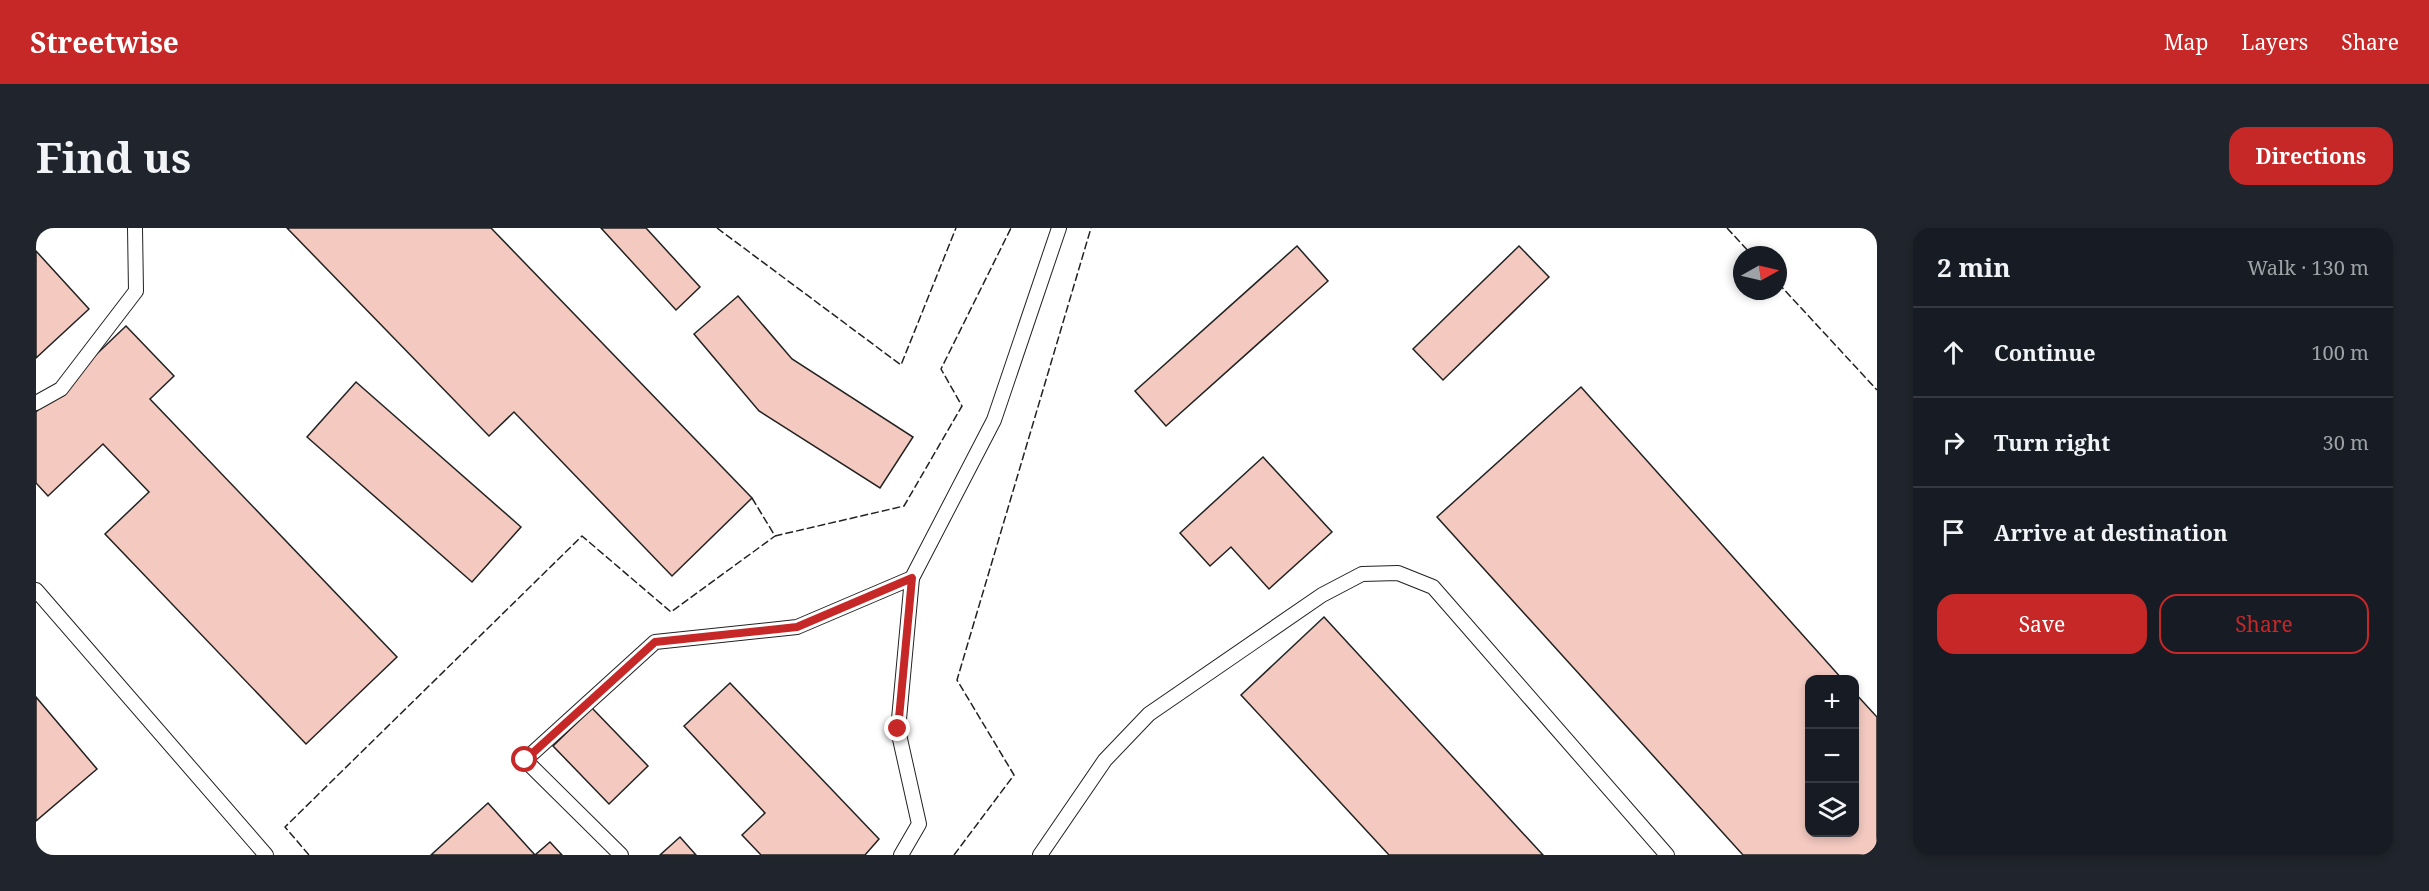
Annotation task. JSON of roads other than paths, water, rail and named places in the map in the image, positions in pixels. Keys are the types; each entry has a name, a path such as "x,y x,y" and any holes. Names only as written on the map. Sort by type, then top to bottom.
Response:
{"lane":[{"path":"36,403 61,389 136,291 135,228"},
{"path":"901,855 919,824 898,729 912,578 994,420 1059,228"},
{"path":"1040,855 1105,760 1149,714 1322,595 1362,574 1398,573 1433,587 1667,855"},
{"path":"621,855 525,760 655,642 797,627 912,578"},
{"path":"36,590 266,855"}]}
